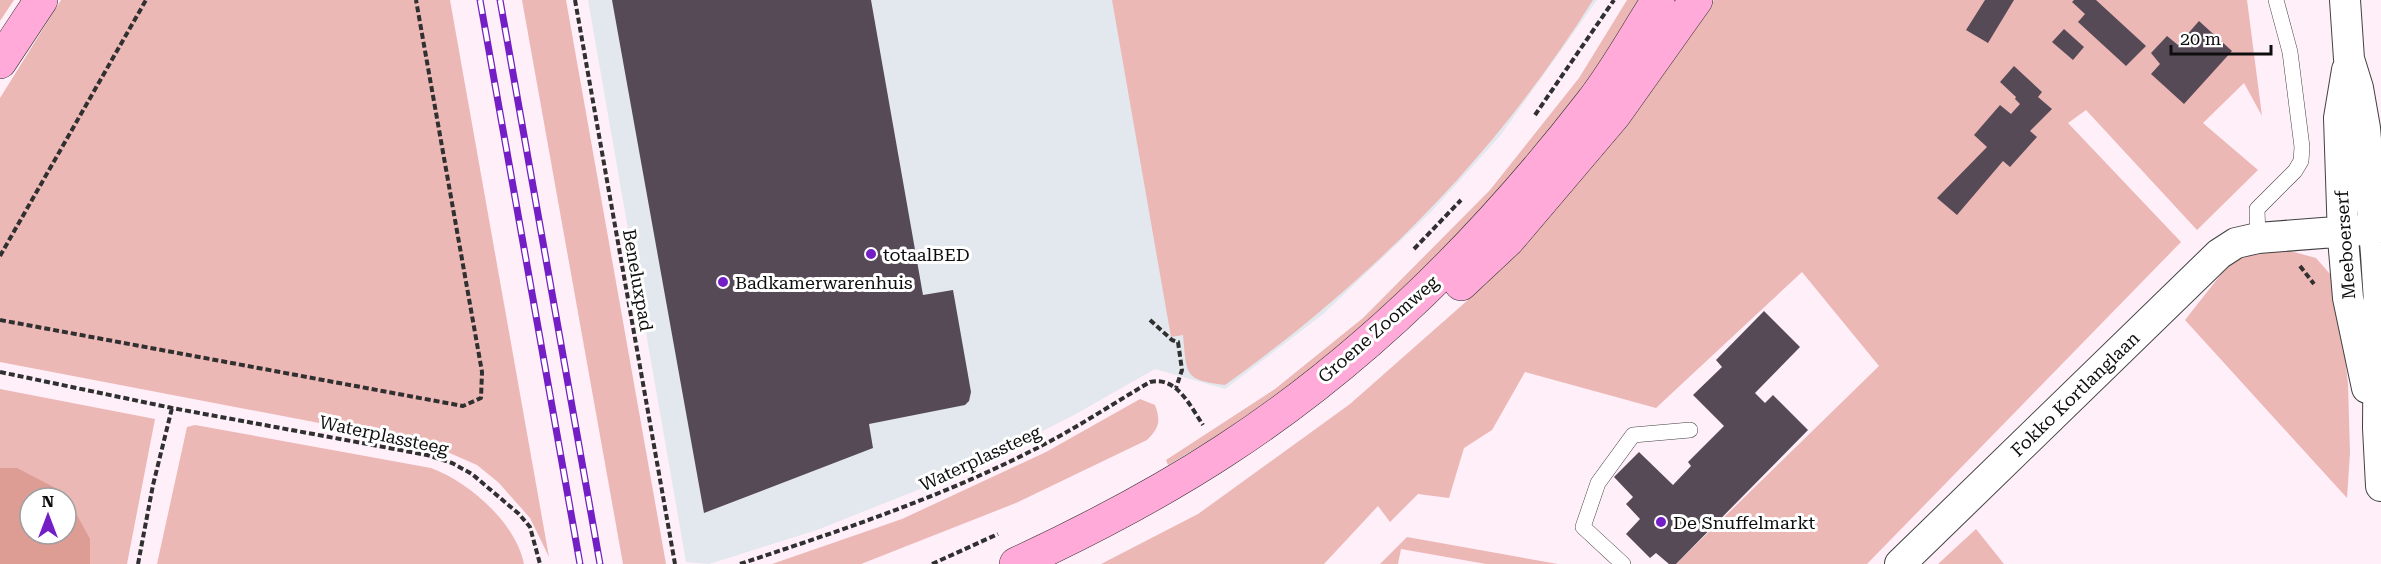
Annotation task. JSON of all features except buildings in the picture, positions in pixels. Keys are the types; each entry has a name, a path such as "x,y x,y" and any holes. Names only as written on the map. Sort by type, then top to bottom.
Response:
{"main road":[{"path":"0,62 41,0"},
{"name":"Groene Zoomweg","path":"1016,564 1081,534 1223,452 1350,357 1432,282 1519,192 1593,101 1658,0"},
{"name":"Groene Zoomweg","path":"1068,564 1173,506 1233,467 1344,388 1407,334 1509,240 1615,114 1696,0"}],"street":[{"name":"Meeboerserf","path":"2345,0 2349,59 2358,88 2366,128 2374,229 2379,302 2378,428 2381,486"},
{"name":"Meeboerserf","path":"2349,59 2339,118 2348,298 2359,357 2378,428"},
{"name":"Fokko Kortlanglaan","path":"1900,564 2219,254 2236,243 2258,238 2374,229"}],"lane":[{"path":"2258,238 2257,209 2295,171 2301,161 2302,147 2290,52 2276,0"},
{"path":"1623,564 1583,527 1598,483 1633,435 1690,430"}],"path":[{"path":"0,256 146,0"},
{"path":"0,320 463,406 481,398 482,372 416,0"},
{"name":"Beneluxpad","path":"575,0 675,564"},
{"path":"1534,116 1614,0"},
{"name":"Groene Zoomweg","path":"1409,254 1466,195"},
{"path":"1150,320 1172,340 1178,342 1182,370 1176,388 1203,426 1213,419"},
{"name":"Waterplassteeg","path":"0,372 172,408 427,455 452,463 472,474 519,514 530,527 540,564"},
{"name":"Waterplassteeg","path":"740,564 889,513 962,483 1041,446 1150,382 1159,380 1168,382 1176,388"},
{"path":"138,564 153,485 172,408"}],"shaded area":[{"path":"0,0 14,0 0,21"},
{"path":"61,0 450,0 549,557 530,518 499,483 477,465 429,444 0,362 0,98"},
{"path":"522,0 566,0 666,564 623,564"},
{"path":"588,0 1597,0 1500,136 1431,212 1322,315 1225,389 1155,369 1074,415 958,474 817,530 709,564 686,562"},
{"path":"1112,0 1593,0 1515,111 1428,211 1331,302 1225,385 1201,381 1194,377 1187,367 1183,335 1171,337"},
{"path":"1627,0 1649,0 1499,204 1281,398 1168,465 1166,460 1275,389 1363,318 1490,190 1579,78"},
{"path":"1714,0 2247,0 2262,116 2244,83 2203,123 2258,170 2197,230 2086,110 2068,123 2181,242 1867,564 1676,564 1879,366 1802,272 1656,408 1525,372 1492,430 1464,448 1449,498 1418,494 1390,522 1378,506 1324,564 1101,564 1198,514 1350,404 1486,284 1609,145"},
{"path":"2283,249 2316,258 2337,282 2348,384 2350,453 2347,498 2185,320 2233,259"},
{"path":"0,389 155,419 127,564 0,564"},
{"path":"1140,399 1155,405 1158,416 1158,424 1147,440 1016,503 861,564 772,564 902,519 1046,452"},
{"path":"195,425 431,468 446,474 475,494 501,519 519,549 524,564 157,564 187,427"},
{"path":"0,468 17,468 52,486 18,486 18,546 78,546 78,517 90,539 90,564 0,564"},
{"path":"1976,529 2004,564 1938,564"},
{"path":"1407,537 1558,564 1486,564 1401,549 1398,564 1380,564"}],"railway":[{"path":"480,0 580,564"},
{"path":"500,0 600,564"}],"place":[{"name":"totaalBED","path":"871,254"},
{"name":"Badkamerwarenhuis","path":"723,282"},
{"name":"De Snuffelmarkt","path":"1661,522"}]}
